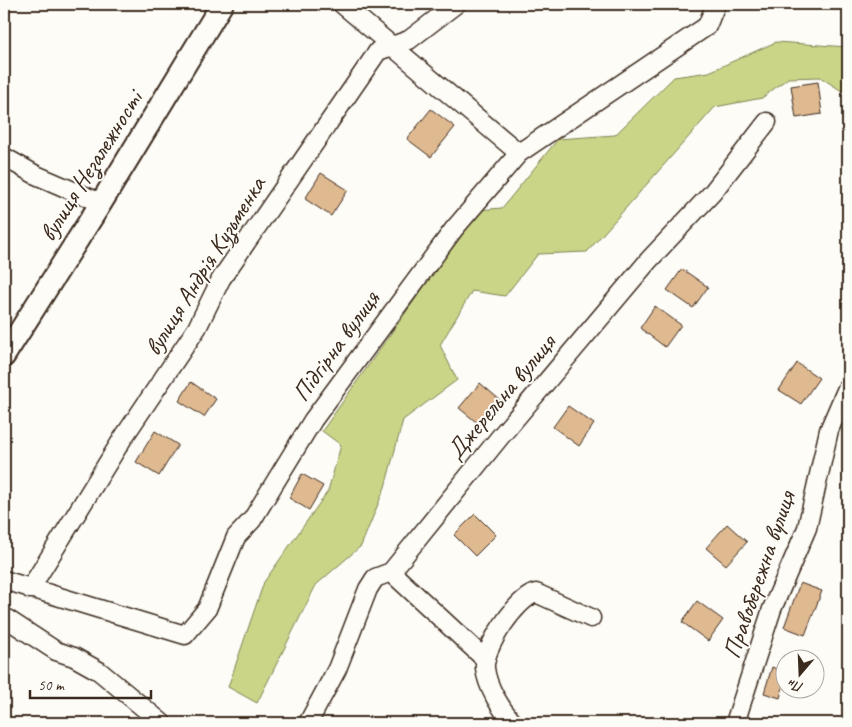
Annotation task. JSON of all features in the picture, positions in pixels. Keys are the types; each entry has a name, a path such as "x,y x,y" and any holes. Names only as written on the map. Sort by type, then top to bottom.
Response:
{"street":[{"name":"вулиця Незалежності","path":"4,356 101,203 222,4"},
{"path":"342,4 519,153"},
{"name":"вулиця Андрія Кузьменка","path":"30,589 123,438 197,328 221,279 378,51 390,45 409,40 456,4"},
{"name":"Підгірна вулиця","path":"4,580 185,635 207,609 236,537 252,520 313,420 454,228 519,153 707,26 716,4"},
{"name":"Джерельна вулиця","path":"308,723 337,669 368,589 375,578 391,572 500,437 649,260 712,193 767,122"},
{"path":"4,157 36,175 101,203"},
{"name":"Правобережна вулиця","path":"735,723 772,609 807,528 829,430 848,386"},
{"path":"391,572 486,660"},
{"path":"513,723 489,683 486,660 509,617 522,600 530,594 536,593 591,618"},
{"path":"4,618 56,651 74,657 99,671 162,723"}],"green space":[{"path":"776,42 848,47 848,95 820,77 788,78 762,98 715,107 587,252 538,254 505,296 472,291 440,345 457,380 403,420 385,487 361,546 316,585 257,703 228,687 264,582 328,491 341,445 322,431 478,210 502,208 558,139 615,135 674,77 709,72"}],"building":[{"path":"818,82 822,114 796,118 791,86"},
{"path":"431,109 455,127 431,157 407,139"},
{"path":"321,173 348,190 331,216 305,199"},
{"path":"682,269 708,287 693,308 667,290"},
{"path":"655,306 681,325 665,347 640,328"},
{"path":"797,363 819,378 801,404 779,390"},
{"path":"191,382 216,399 204,417 179,401"},
{"path":"480,383 500,400 480,425 459,408"},
{"path":"568,406 594,424 579,446 553,427"},
{"path":"155,431 178,445 159,476 136,462"},
{"path":"302,474 323,486 309,510 289,498"},
{"path":"475,514 496,535 475,556 454,535"},
{"path":"727,524 747,542 726,565 706,548"},
{"path":"800,583 822,591 805,635 784,627"},
{"path":"697,601 723,620 708,641 682,622"},
{"path":"772,667 774,668 774,696 764,693"}]}
